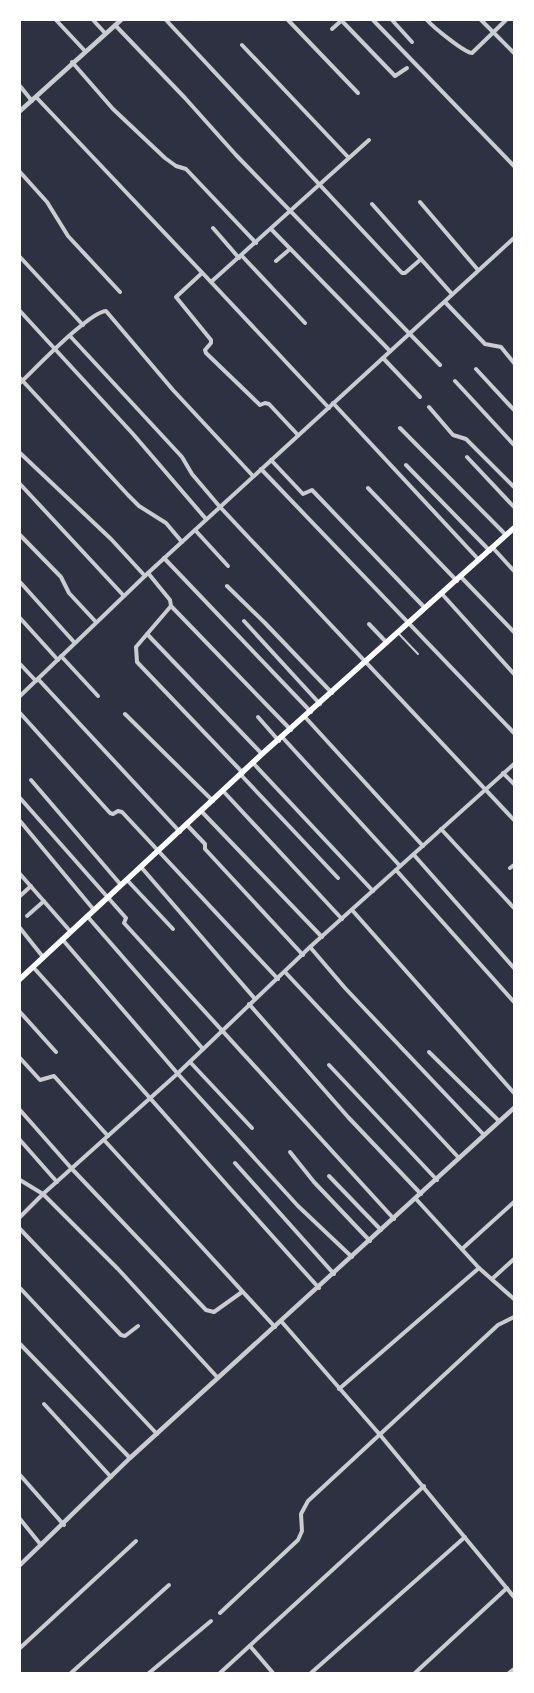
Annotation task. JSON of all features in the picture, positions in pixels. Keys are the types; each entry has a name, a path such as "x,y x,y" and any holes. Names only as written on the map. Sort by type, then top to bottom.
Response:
{"main road":[{"path":"20,979 121,884 224,792 262,754 281,739 514,528"}],"street":[{"path":"56,20 85,51"},
{"path":"93,20 105,34"},
{"path":"20,111 120,20"},
{"path":"166,20 402,273 405,273 420,260"},
{"path":"288,20 358,93"},
{"path":"332,29 342,20 395,76 406,68"},
{"path":"373,20 514,166"},
{"path":"392,20 412,42"},
{"path":"427,20 445,33 462,50 469,53 472,53 506,20"},
{"path":"481,20 514,53"},
{"path":"115,25 291,211 440,364"},
{"path":"242,45 348,157"},
{"path":"72,62 113,109 172,164 186,169 256,243"},
{"path":"20,86 211,282 328,408"},
{"path":"211,282 369,140"},
{"path":"20,172 47,202 68,236 120,292"},
{"path":"420,202 478,270"},
{"path":"372,204 452,294"},
{"path":"213,228 305,323"},
{"path":"272,229 390,351"},
{"path":"20,696 74,642 206,519 514,238"},
{"path":"276,261 290,249"},
{"path":"20,257 83,325"},
{"path":"202,273 176,297 211,340 211,343 205,350 206,354 260,405 269,404 298,435"},
{"path":"445,302 485,344 501,347 514,363"},
{"path":"20,310 54,350 133,434 206,519"},
{"path":"182,542 166,523 128,495 21,381 54,350 96,314 104,311 109,312 173,390 253,476"},
{"path":"70,336 182,456 192,474 220,507 514,820"},
{"path":"383,358 420,397"},
{"path":"476,369 514,410"},
{"path":"455,381 514,445"},
{"path":"333,403 479,560"},
{"path":"429,407 454,435 466,439 514,487"},
{"path":"400,428 506,535"},
{"path":"20,453 147,575 170,600 171,606 291,730"},
{"path":"467,457 514,507"},
{"path":"272,460 303,494 312,490 425,608"},
{"path":"406,465 514,570"},
{"path":"261,469 395,611 409,623 514,733"},
{"path":"20,484 124,596"},
{"path":"368,488 514,632"},
{"path":"195,530 228,566"},
{"path":"20,534 61,577 71,596 96,622"},
{"path":"164,558 311,712"},
{"path":"20,582 74,642"},
{"path":"227,586 332,693"},
{"path":"442,594 514,674"},
{"path":"171,606 136,647 137,662 338,878"},
{"path":"20,618 98,696"},
{"path":"244,621 320,704"},
{"path":"369,624 387,643"},
{"path":"147,634 262,754"},
{"path":"20,664 180,832"},
{"path":"20,713 110,813 122,812 278,979"},
{"path":"125,714 213,801"},
{"path":"258,717 400,866"},
{"path":"305,717 423,846"},
{"path":"253,763 373,891"},
{"path":"20,1217 43,1194 178,1074 310,948 414,855 484,789 514,764"},
{"path":"503,773 514,784"},
{"path":"31,780 121,884"},
{"path":"224,792 342,919"},
{"path":"20,798 126,918 124,923 394,1218"},
{"path":"202,812 322,937"},
{"path":"20,820 94,910"},
{"path":"187,825 205,844 205,849 231,880 303,955"},
{"path":"441,829 514,908"},
{"path":"414,855 514,968"},
{"path":"510,868 514,865"},
{"path":"141,867 255,999"},
{"path":"396,870 514,1002"},
{"path":"20,874 70,931"},
{"path":"127,880 172,929"},
{"path":"20,896 31,886"},
{"path":"27,916 44,901"},
{"path":"352,910 514,1093"},
{"path":"87,916 203,1049"},
{"path":"20,928 43,957"},
{"path":"62,939 178,1074 298,1206 352,1257"},
{"path":"310,948 345,988 484,1135"},
{"path":"33,966 151,1097 193,1150 319,1288"},
{"path":"285,972 460,1158"},
{"path":"250,1004 348,1117 421,1194"},
{"path":"20,1012 56,1052"},
{"path":"429,1052 499,1121"},
{"path":"20,1058 40,1080 54,1076 108,1136"},
{"path":"190,1062 252,1128"},
{"path":"329,1065 436,1180"},
{"path":"20,1565 64,1525 130,1458 394,1218 417,1201 421,1194 514,1108"},
{"path":"20,1110 72,1169 206,1310 214,1312 242,1292"},
{"path":"20,1140 57,1182"},
{"path":"104,1140 275,1327"},
{"path":"290,1152 314,1182 370,1241"},
{"path":"235,1163 334,1274"},
{"path":"329,1176 381,1230"},
{"path":"20,1180 43,1194 118,1268 218,1378"},
{"path":"417,1201 479,1268 514,1299"},
{"path":"462,1248 514,1202"},
{"path":"20,1229 121,1335 125,1336 138,1326"},
{"path":"492,1279 514,1259"},
{"path":"339,1389 479,1268"},
{"path":"20,1288 157,1434"},
{"path":"220,1612 298,1540 302,1531 301,1514 308,1502 498,1325 514,1317"},
{"path":"281,1321 424,1486 514,1597"},
{"path":"20,1344 130,1458"},
{"path":"44,1404 111,1477"},
{"path":"20,1475 64,1525"},
{"path":"220,1673 424,1486"},
{"path":"20,1519 41,1545"},
{"path":"311,1673 465,1537"},
{"path":"20,1648 136,1541"},
{"path":"71,1673 169,1586"},
{"path":"415,1673 508,1588"},
{"path":"149,1673 211,1621"},
{"path":"250,1646 273,1673"},
{"path":"510,1673 514,1669"}],"lane":[{"path":"398,633 418,654"}]}
